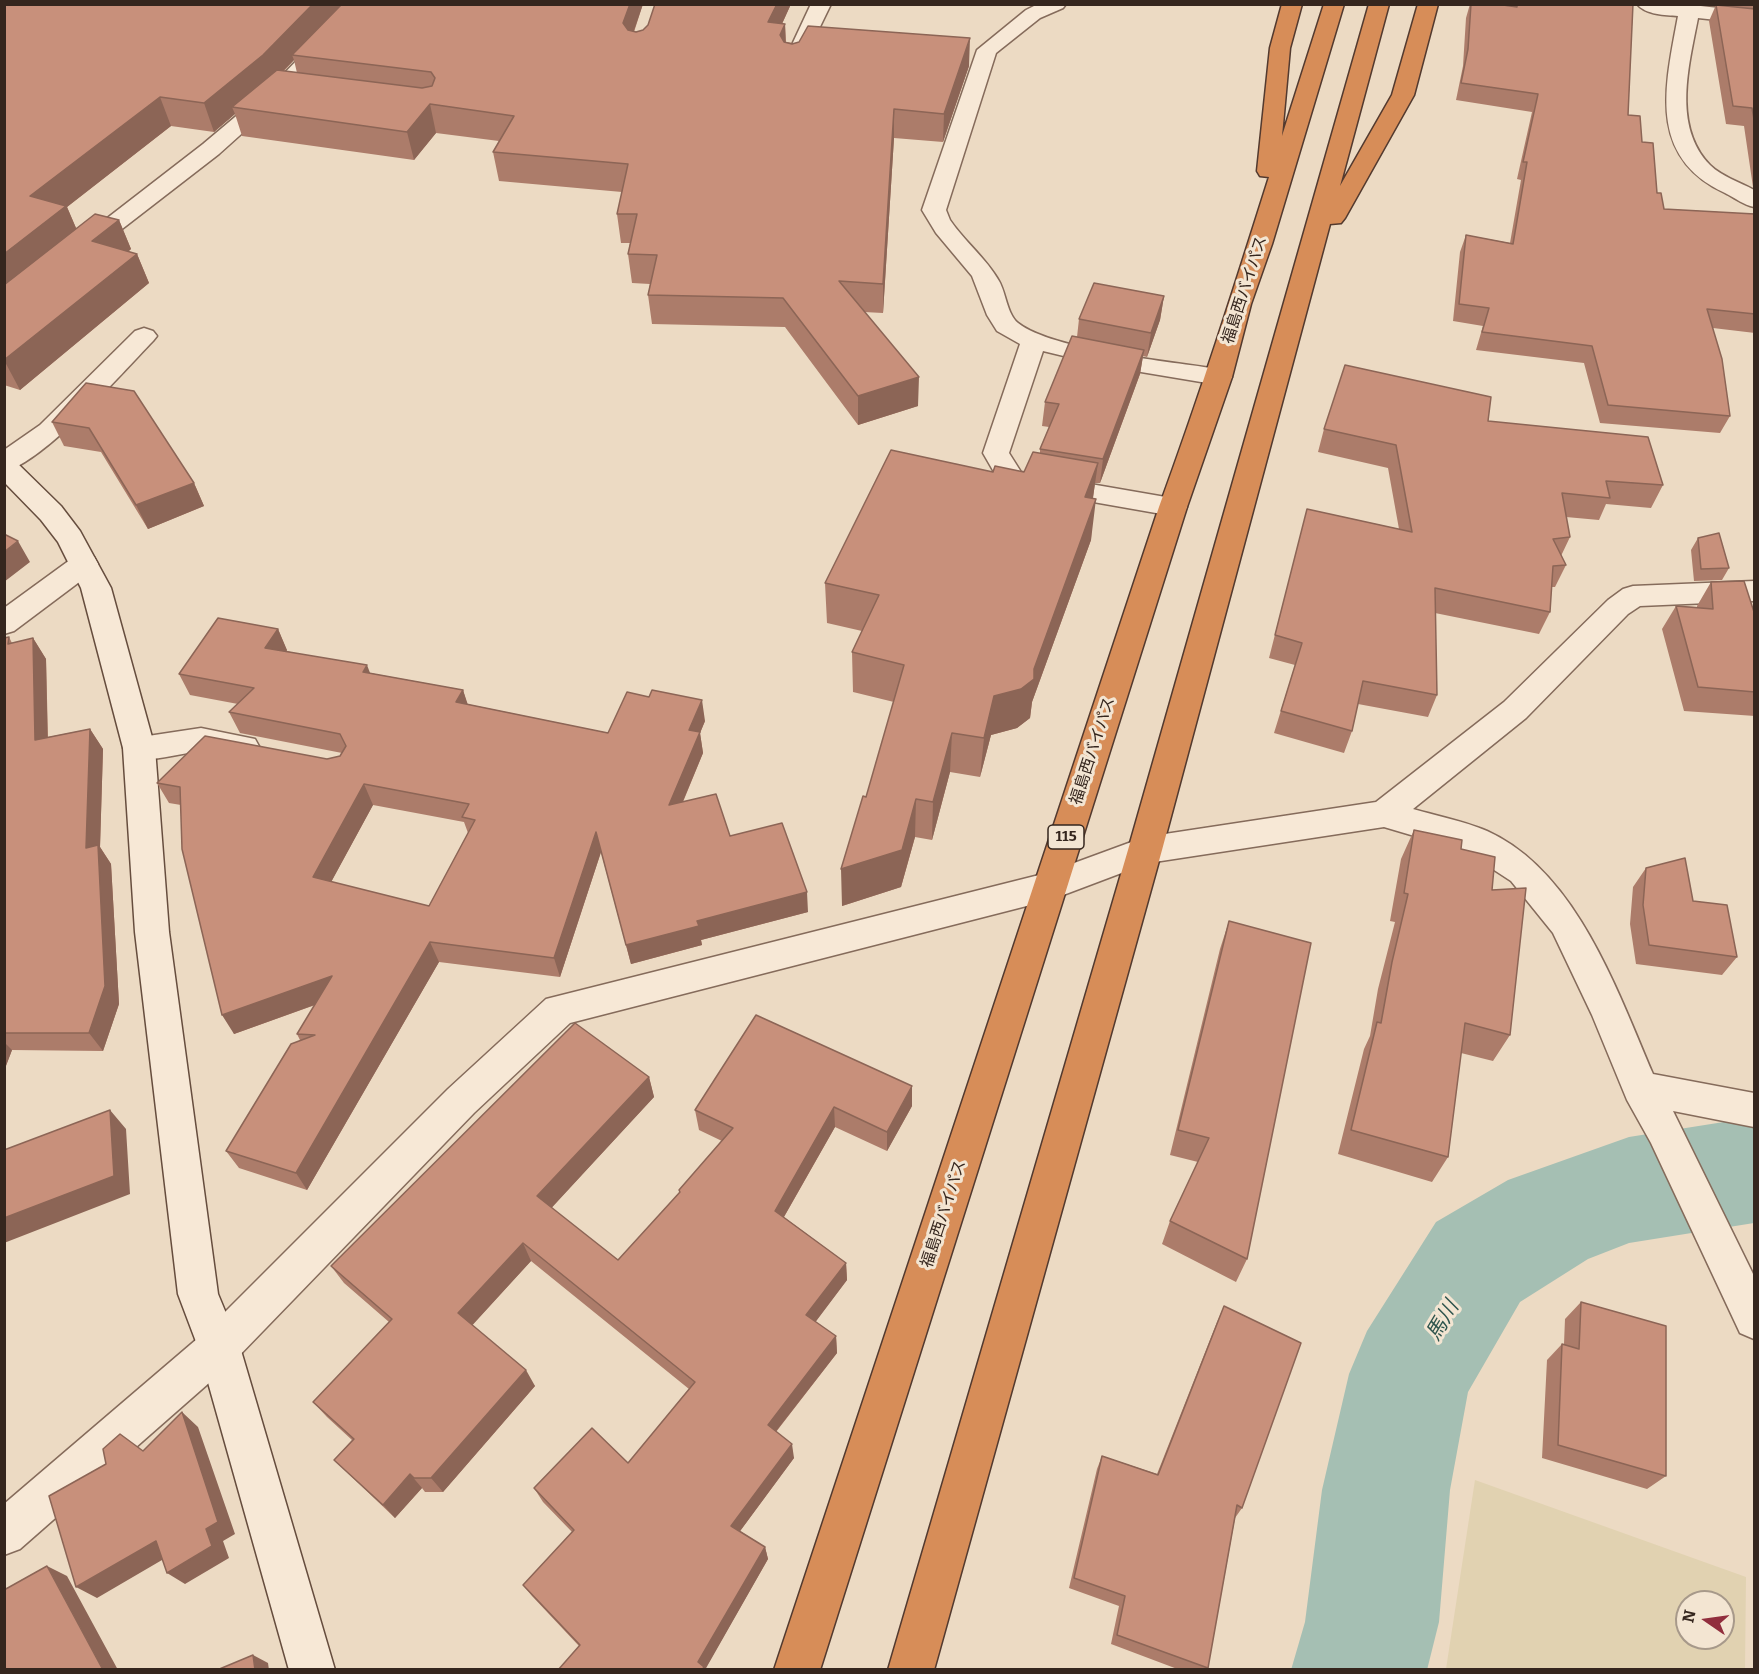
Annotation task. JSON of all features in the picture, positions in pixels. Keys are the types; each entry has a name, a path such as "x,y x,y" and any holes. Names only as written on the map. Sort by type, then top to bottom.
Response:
{"highway":[{"path":"1260,244 1280,48 1292,4"},
{"name":"福島西バイパス","path":"797,1670 1173,507 1219,378 1239,304 1260,244 1334,4"},
{"path":"911,1670 1145,850 1379,4"},
{"path":"1308,262 1402,95 1428,4"}],"street":[{"path":"66,261 211,149 280,88 363,4"},
{"path":"793,64 821,4"},
{"path":"1056,4 1033,14 987,50 934,210 940,225 984,276 1006,327 1022,338 1055,347 1219,378"},
{"path":"1647,4 1755,18"},
{"path":"1689,11 1675,114 1684,147 1704,172 1755,200"},
{"path":"280,88 303,92"},
{"path":"144,336 50,430 4,465 51,513 70,538 96,588 139,748 152,932 182,1184 198,1294 219,1347 312,1670"},
{"path":"1034,341 996,453 1012,480 1173,507"},
{"path":"4,624 84,564"},
{"path":"1384,814 1515,710 1618,607 1633,596 1657,593 1755,591"},
{"path":"139,748 201,740 269,753"},
{"path":"4,1533 219,1347 461,1101 559,1010 1050,886 1145,850 1384,814 1476,841 1523,871 1566,924 1610,1015 1640,1088 1664,1131 1755,1319"},
{"path":"1640,1088 1755,1110"}],"shaded area":[{"path":"1475,1480 1746,1577 1745,1669 1446,1669"}],"building":[{"path":"4,4 313,4 263,55 204,103 160,97 30,196 66,206 4,254"},
{"path":"342,4 630,4 623,23 628,30 636,32 648,25 655,4 777,4 768,22 785,24 780,35 784,42 792,44 799,42 808,26 970,38 944,114 894,109 883,284 839,281 919,377 858,396 783,298 648,295 657,255 628,254 637,214 617,214 628,164 493,152 514,116 430,104 407,132 232,107 277,70 422,88 432,86 435,78 431,72 292,55"},
{"path":"1471,4 1517,7 1517,4 1633,4 1628,115 1640,116 1642,142 1653,143 1657,193 1661,193 1664,209 1755,214 1755,314 1707,309 1722,359 1730,416 1608,405 1592,346 1482,332 1489,308 1459,304 1466,235 1513,244 1527,162 1523,162 1538,94 1461,83 1468,49"},
{"path":"1716,5 1755,9 1755,125 1752,108 1733,106"},
{"path":"95,214 119,220 92,241 137,254 4,360 4,285"},
{"path":"1094,283 1164,296 1151,333 1079,319"},
{"path":"1072,336 1144,350 1103,459 1040,449 1059,404 1045,402"},
{"path":"1345,365 1491,397 1488,421 1648,437 1663,485 1606,481 1610,498 1562,493 1570,537 1553,539 1566,565 1553,566 1550,612 1435,588 1437,695 1363,681 1352,731 1281,711 1302,643 1275,635 1307,509 1412,532 1396,445 1324,429"},
{"path":"86,383 134,391 194,483 136,505 89,428 52,422"},
{"path":"891,450 993,472 995,466 1024,472 1033,452 1098,463 1085,497 1096,499 1034,669 1034,679 1021,689 994,696 984,738 952,733 933,802 916,799 902,850 841,869 863,796 866,797 904,665 852,652 879,595 825,583"},
{"path":"1719,533 1729,568 1701,569 1698,538"},
{"path":"4,534 18,541 4,552"},
{"path":"1744,581 1755,615 1755,692 1698,687 1676,606 1713,609 1711,582"},
{"path":"218,618 278,629 265,648 367,665 363,672 463,690 456,702 608,733 627,692 649,697 652,690 702,700 689,730 700,732 669,805 716,794 730,836 782,823 807,892 697,921 699,926 626,945 596,832 554,958 430,942 296,1173 226,1151 291,1044 315,1035 297,1034 332,976 222,1015 182,849 180,787 157,783 205,736 327,759 340,756 346,746 340,734 229,712 254,688 179,674","holes":["364,784 469,804 462,817 475,820 429,906 313,877"]},
{"path":"9,637 8,644 33,638 35,740 90,729 86,848 98,845 105,986 89,1033 4,1033 4,638"},
{"path":"1414,830 1462,840 1461,849 1495,857 1492,890 1526,888 1510,1035 1465,1023 1448,1157 1351,1130 1377,1022 1381,1023 1408,894 1404,893"},
{"path":"1685,858 1693,901 1727,905 1737,957 1649,945 1643,905 1646,868"},
{"path":"1229,921 1311,943 1247,1259 1170,1221 1209,1138 1178,1130"},
{"path":"756,1015 912,1086 887,1132 834,1107 775,1211 846,1263 806,1315 836,1336 768,1425 792,1444 731,1526 765,1547 698,1662 704,1667 702,1670 558,1670 580,1645 523,1585 574,1530 534,1488 592,1428 628,1463 695,1382 523,1243 458,1313 526,1370 431,1478 414,1478 410,1474 383,1505 334,1460 354,1439 313,1402 392,1319 331,1266 575,1023 649,1077 537,1196 618,1260 680,1192 679,1190 733,1128 695,1110"},
{"path":"110,1110 114,1176 4,1218 4,1150"},
{"path":"1581,1302 1666,1326 1666,1476 1558,1445 1562,1344 1579,1349"},
{"path":"1224,1306 1301,1343 1242,1508 1237,1505 1208,1668 1117,1635 1125,1596 1074,1578 1102,1456 1158,1475"},
{"path":"182,1412 218,1522 206,1529 212,1546 167,1573 156,1541 76,1587 49,1496 106,1464 103,1449 120,1434 143,1451"},
{"path":"47,1566 103,1670 6,1670 4,1663 4,1590"},
{"path":"253,1655 255,1670 217,1670"}],"waterway":[{"name":"馬川","path":"1359,1670 1372,1622 1386,1490 1410,1374 1478,1262 1549,1219 1629,1190 1754,1171"}]}
